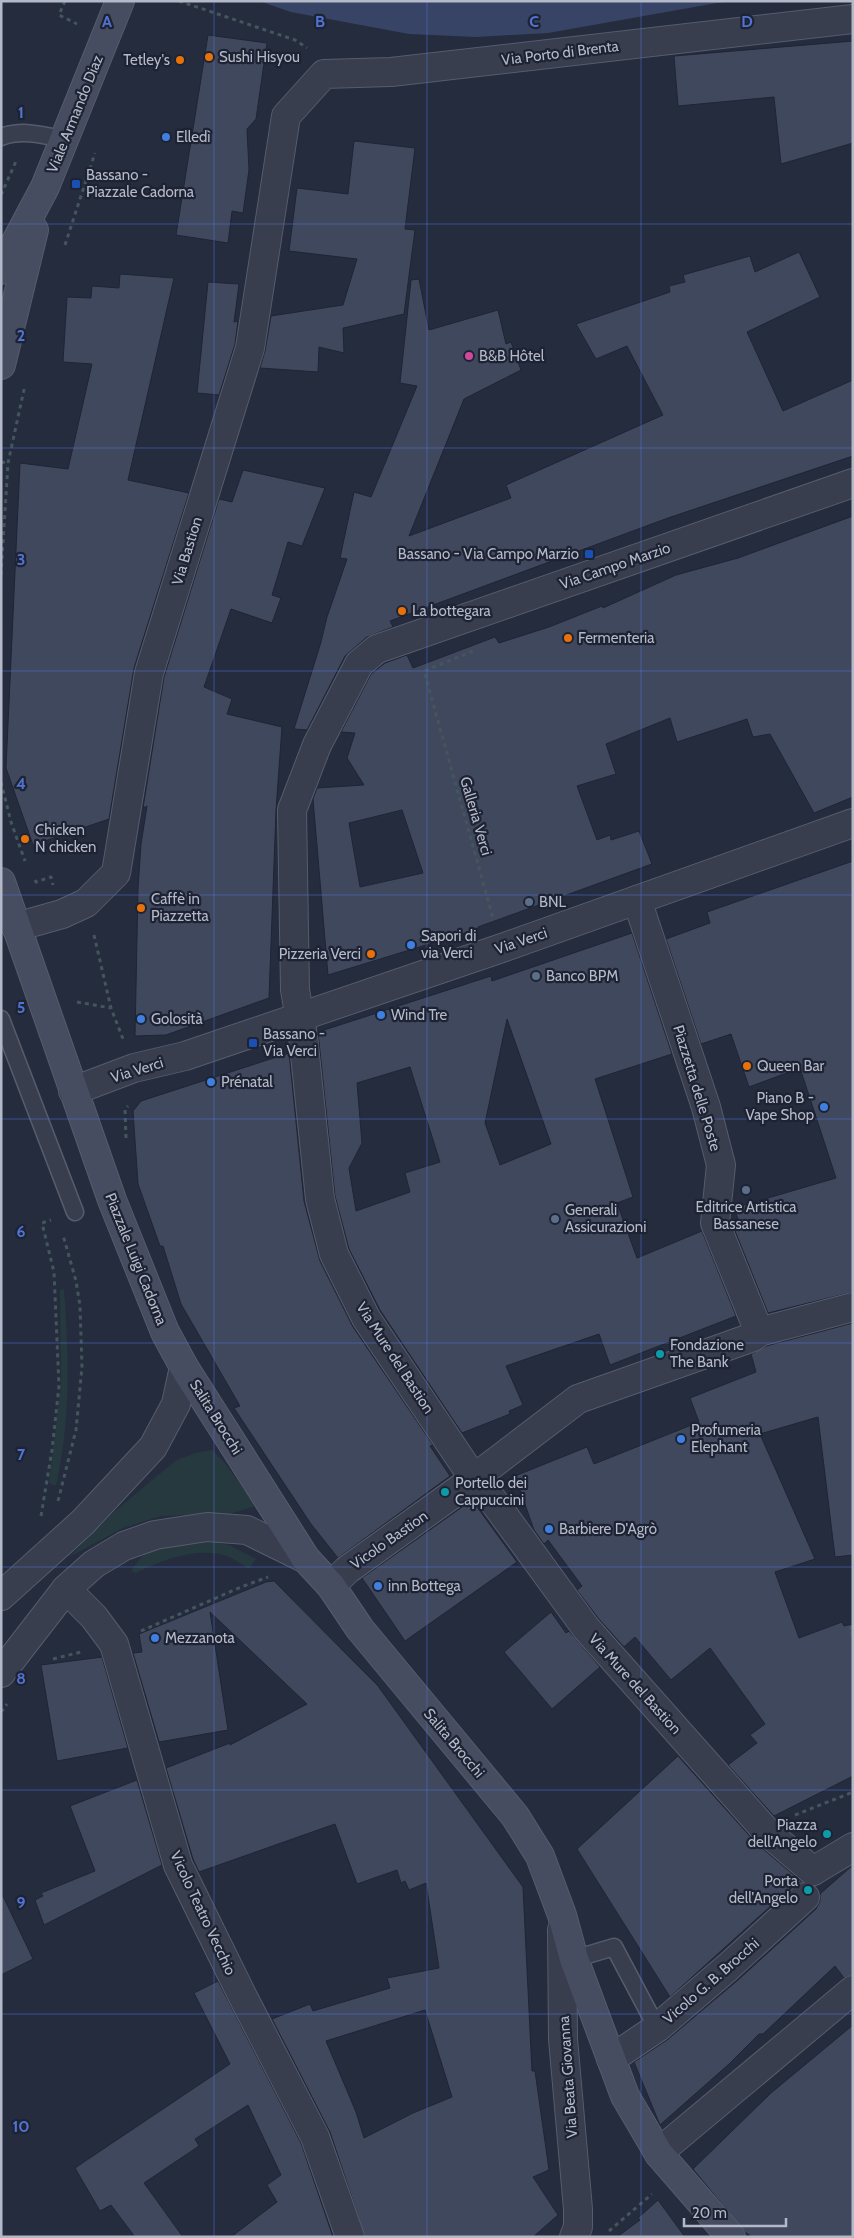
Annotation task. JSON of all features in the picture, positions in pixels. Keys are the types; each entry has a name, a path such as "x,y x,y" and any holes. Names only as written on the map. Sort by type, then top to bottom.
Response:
{"main road":[{"name":"Viale Armando Diaz","path":"2,271 45,187 118,7"},
{"name":"Viale Armando Diaz","path":"1,365 45,187"},
{"name":"Piazzale Luigi Cadorna","path":"1,882 112,1200 165,1332 184,1367"},
{"name":"Salita Brocchi","path":"184,1367 306,1559 331,1586 360,1629 515,1816 540,1856 562,1915 574,1959 624,2096 667,2164 731,2237"}],"street":[{"name":"Via Porto di Brenta","path":"324,74 391,72 853,19"},
{"name":"Via Bastion","path":"16,927 62,914 86,903 116,873 148,673 250,348 286,116 324,74"},
{"name":"Via Campo Marzio","path":"378,649 853,482"},
{"name":"Via Mure del Bastion","path":"378,649 359,664 317,745 292,810 295,990 298,1017 304,1036 320,1199 334,1254 366,1318 474,1478 489,1495 586,1628 768,1833 823,1872"},
{"name":"Via Verci","path":"73,1091 134,1068 185,1056 502,948 853,823"},
{"name":"Piazzetta delle Poste","path":"637,900 706,1107 720,1165 715,1223 759,1332"},
{"name":"Vicolo Bastion","path":"331,1586 346,1570 474,1478 578,1399 753,1337 759,1332 853,1307"},
{"path":"8,1591 83,1522 153,1447 176,1404 184,1367"},
{"path":"1,1673 66,1589 94,1564 124,1546 155,1535 207,1527 247,1530 306,1559"},
{"name":"Vicolo Teatro Vecchio","path":"66,1589 94,1617 114,1644 178,1865 315,2137 350,2237"},
{"name":"Vicolo G. B. Brocchi","path":"611,2059 657,2028 727,1968 823,1872"},
{"name":"Via Beata Giovanna","path":"562,1915 563,2039 578,2209 578,2227 574,2237"},
{"path":"667,2164 670,2143 771,2056 853,1990"}],"lane":[{"path":"1,137 9,134 29,132 65,140"},
{"path":"1,1019 75,1212"},
{"path":"574,1959 614,1947 657,2028"}],"path":[{"path":"65,1 59,15 80,25"},
{"path":"179,1 296,40 312,50 322,62 324,74"},
{"path":"1,462 8,463 1,575"},
{"name":"Galleria Verci","path":"424,671 502,948"},
{"path":"1,782 11,822 28,869"},
{"path":"32,876 36,882 51,877 62,914"},
{"path":"92,928 111,1008 142,1094 125,1109 126,1139"},
{"path":"71,1001 111,1008"},
{"path":"40,1521 52,1450 59,1386 54,1272 42,1223 57,1218"},
{"path":"56,1506 76,1430 82,1367 80,1306 76,1281 60,1227"},
{"path":"853,1627 849,1629 853,1636"},
{"path":"603,2237 667,2164"}],"shaded area":[{"path":"64,1289 68,1388 64,1437 56,1486 49,1483 61,1386 60,1290"},
{"path":"212,1450 224,1462 256,1506 230,1514 161,1516 123,1528 69,1557 112,1514 177,1460 195,1453"},
{"path":"212,1542 229,1545 256,1559 249,1569 232,1558 220,1554 195,1553 159,1563 136,1573 131,1571 144,1555 156,1548"}],"water":[{"path":"259,1 737,1 548,33 476,37 409,34 291,12"}],"building":[{"path":"208,35 267,43 256,119 247,129 249,170 243,213 232,211 228,243 176,235"},
{"path":"853,41 853,143 781,164 774,97 678,106 674,56"},
{"path":"354,141 415,148 405,229 415,230 404,314 343,328 344,353 319,347 318,372 260,368 271,316 343,305 357,259 289,251 297,188 348,194"},
{"path":"799,252 820,297 747,332 783,411 853,380 853,456 668,518 390,621 393,627 367,637 345,656 307,730 294,729 327,617 347,559 340,558 354,492 371,497 417,386 400,383 411,280 419,279 429,330 498,310 506,344 511,342 521,370 464,399 409,536 511,498 506,485 663,415 627,346 596,359 576,324 670,292 669,286 685,282 683,275 750,256 755,272"},
{"path":"120,274 174,278 128,480 189,493 134,668 109,819 33,845 6,768 20,463 68,469 92,364 63,362 67,297 91,298 92,286 119,288"},
{"path":"208,282 239,284 234,322 238,321 235,344 219,395 197,393"},
{"path":"243,470 325,488 302,546 288,542 272,595 281,598 272,623 231,609 204,687 232,699 227,714 282,727 276,810 269,998 166,1035 135,1036 138,888 141,844 147,806 143,808 164,677 219,499 232,502"},
{"path":"853,516 853,797 814,813 770,734 753,737 747,719 677,742 670,718 606,744 616,774 577,786 597,840 610,835 611,840 639,831 652,864 478,927 478,929 328,975 313,799 317,788 364,785 347,758 355,733 341,732 371,674 385,663 407,655 413,668 495,637 499,643 549,627 602,606 603,608 676,575 738,558","holes":["402,810 423,873 360,887 349,823"]},
{"path":"853,861 853,1292 768,1313 731,1221 738,1219 734,1208 836,1178 800,1068 749,1087 731,1034 701,1044 666,939 710,923 707,912"},
{"path":"632,933 672,1054 595,1079 633,1197 617,1203 637,1258 702,1231 736,1316 610,1365 599,1334 506,1366 523,1405 509,1411 510,1414 462,1433 380,1310 349,1249 335,1196 318,1032 491,976 492,981","holes":["507,1019 551,1144 500,1165 485,1123","410,1067 440,1162 405,1173 410,1192 356,1211 349,1168 362,1143 357,1083"]},
{"path":"289,1053 304,1201 320,1261 353,1327 433,1445 430,1446 450,1476 338,1558 311,1524 234,1408 240,1406 181,1304 163,1246 160,1246 138,1184 133,1111 141,1101"},
{"path":"853,1323 853,1555 835,1557 818,1417 760,1434 815,1559 775,1572 799,1638 842,1622 844,1626 853,1624 853,1776 774,1816 728,1765 757,1743 750,1735 765,1724 710,1648 671,1680 635,1637 624,1647 598,1618 577,1590 582,1586 548,1540 544,1544 534,1530 515,1476 587,1447 594,1464 699,1422 690,1398 756,1372 751,1354 766,1346"},
{"path":"472,1500 517,1562 405,1641 362,1578"},
{"path":"274,1581 378,1686 523,1887 532,2071 535,2071 549,2170 533,2177 558,2215 533,2237 365,2237 330,2132 272,2019 310,2004 313,2011 390,1988 387,1978 439,1968 426,1883 409,1890 405,1881 401,1883 397,1870 357,1884 335,1824 199,1872 193,1859 166,1768 230,1743 230,1745 307,1704 210,1612 228,1730 159,1742 133,1653 142,1652 139,1634 266,1582","holes":["425,2010 452,2097 413,2113 364,2138 356,2112 326,2041"]},
{"path":"551,1612 566,1633 569,1631 600,1667 552,1709 504,1652"},
{"path":"102,1657 128,1748 57,1761 41,1665"},
{"path":"678,1756 756,1843 802,1882 794,1885 670,1997 577,1849"},
{"path":"137,1780 162,1865 44,1925 35,1900 43,1896 41,1893 95,1871 70,1806"},
{"path":"853,1865 853,1975 844,1978 835,1966 763,2034 759,2034 729,2064 660,2125 634,2062 667,2040 738,1980 816,1909 820,1901 820,1894"},
{"path":"1,1892 33,1959 1,1975"},
{"path":"218,1981 301,2143 333,2237 231,2237 277,2202 267,2185 281,2175 248,2105 195,2139 199,2146 144,2183 183,2237 135,2237 111,2205 100,2211 75,2168 230,2064 194,1993"},
{"path":"853,2025 853,2237 752,2237 745,2232 693,2169 771,2093"},
{"path":"658,2200 685,2237 617,2237 640,2220 638,2218"}],"place":[{"name":"Sushi Hisyou","path":"209,57"},
{"name":"Tetley's","path":"180,60"},
{"name":"Elledì","path":"166,137"},
{"name":"Bassano - Piazzale Cadorna","path":"76,184"},
{"name":"B&B Hôtel","path":"469,356"},
{"name":"Bassano - Via Campo Marzio","path":"589,554"},
{"name":"La bottegara","path":"402,611"},
{"name":"Fermenteria","path":"568,638"},
{"name":"Chicken N chicken","path":"25,839"},
{"name":"BNL","path":"529,902"},
{"name":"Caffè in Piazzetta","path":"141,908"},
{"name":"Sapori di via Verci","path":"411,945"},
{"name":"Pizzeria Verci","path":"371,954"},
{"name":"Banco BPM","path":"536,976"},
{"name":"Wind Tre","path":"381,1015"},
{"name":"Golosità","path":"141,1019"},
{"name":"Bassano - Via Verci","path":"253,1043"},
{"name":"Queen Bar","path":"747,1066"},
{"name":"Prénatal","path":"211,1082"},
{"name":"Piano B - Vape Shop","path":"824,1107"},
{"name":"Editrice Artistica Bassanese","path":"746,1190"},
{"name":"Generali Assicurazioni","path":"555,1219"},
{"name":"Fondazione The Bank","path":"660,1354"},
{"name":"Profumeria Elephant","path":"681,1439"},
{"name":"Portello dei Cappuccini","path":"445,1492"},
{"name":"Barbiere D'Agrò","path":"549,1529"},
{"name":"inn Bottega","path":"378,1586"},
{"name":"Mezzanota","path":"155,1638"},
{"name":"Piazza dell'Angelo","path":"827,1834"},
{"name":"Porta dell'Angelo","path":"808,1890"}]}
